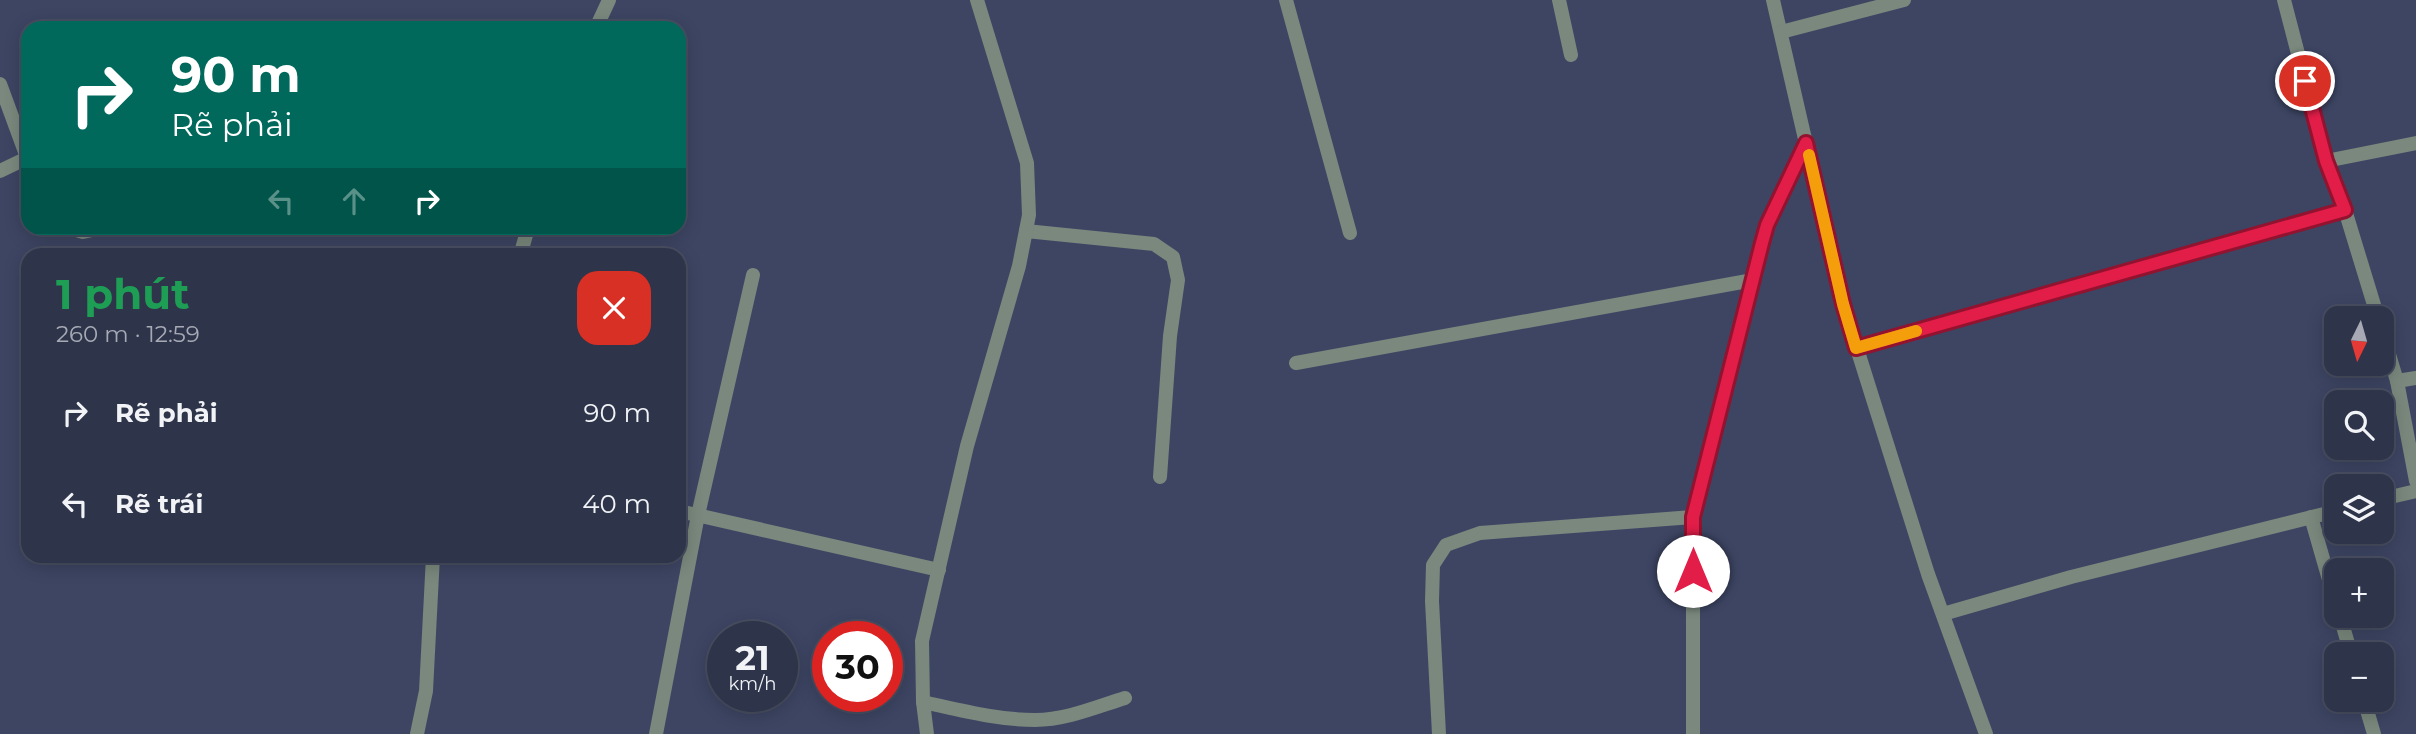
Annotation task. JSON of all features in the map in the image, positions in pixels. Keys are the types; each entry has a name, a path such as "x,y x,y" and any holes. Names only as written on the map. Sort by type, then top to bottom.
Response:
{"street":[{"path":"599,21 609,0"},
{"path":"927,734 923,702 922,641 967,446 1019,266 1029,215 1027,163 976,0"},
{"path":"1286,0 1350,233"},
{"path":"1559,0 1571,55"},
{"path":"1773,0 1843,304 1942,614 1986,734"},
{"path":"1781,32 1904,0"},
{"path":"2284,0 2326,161 2345,210 2374,306"},
{"path":"0,84 21,140"},
{"path":"1693,734 1693,517 1767,225 1806,143"},
{"path":"2326,161 2416,143"},
{"path":"0,171 21,162"},
{"path":"1856,348 2345,210"},
{"path":"1026,231 1154,244 1173,257 1178,281 1170,336 1160,477"},
{"path":"656,734 698,515 753,275"},
{"path":"1296,363 1753,281"},
{"path":"2394,372 2416,481"},
{"path":"2397,382 2416,378"},
{"path":"2394,496 2416,491"},
{"path":"686,512 939,570"},
{"path":"1942,614 2071,577 2324,514"},
{"path":"1438,734 1433,565 1446,545 1480,533 1693,517"},
{"path":"2311,517 2324,562"},
{"path":"417,734 426,691 433,563"},
{"path":"923,702 998,718 1037,720 1071,715 1125,698"},
{"path":"2368,712 2374,734"}],"slow traffic":[{"path":"1809,155 1843,304 1856,348 1916,331"}],"route":[{"path":"1693,571 1693,517 1762,243 1767,225 1806,143 1843,304 1856,348 2345,210 2326,161 2305,81"}]}
